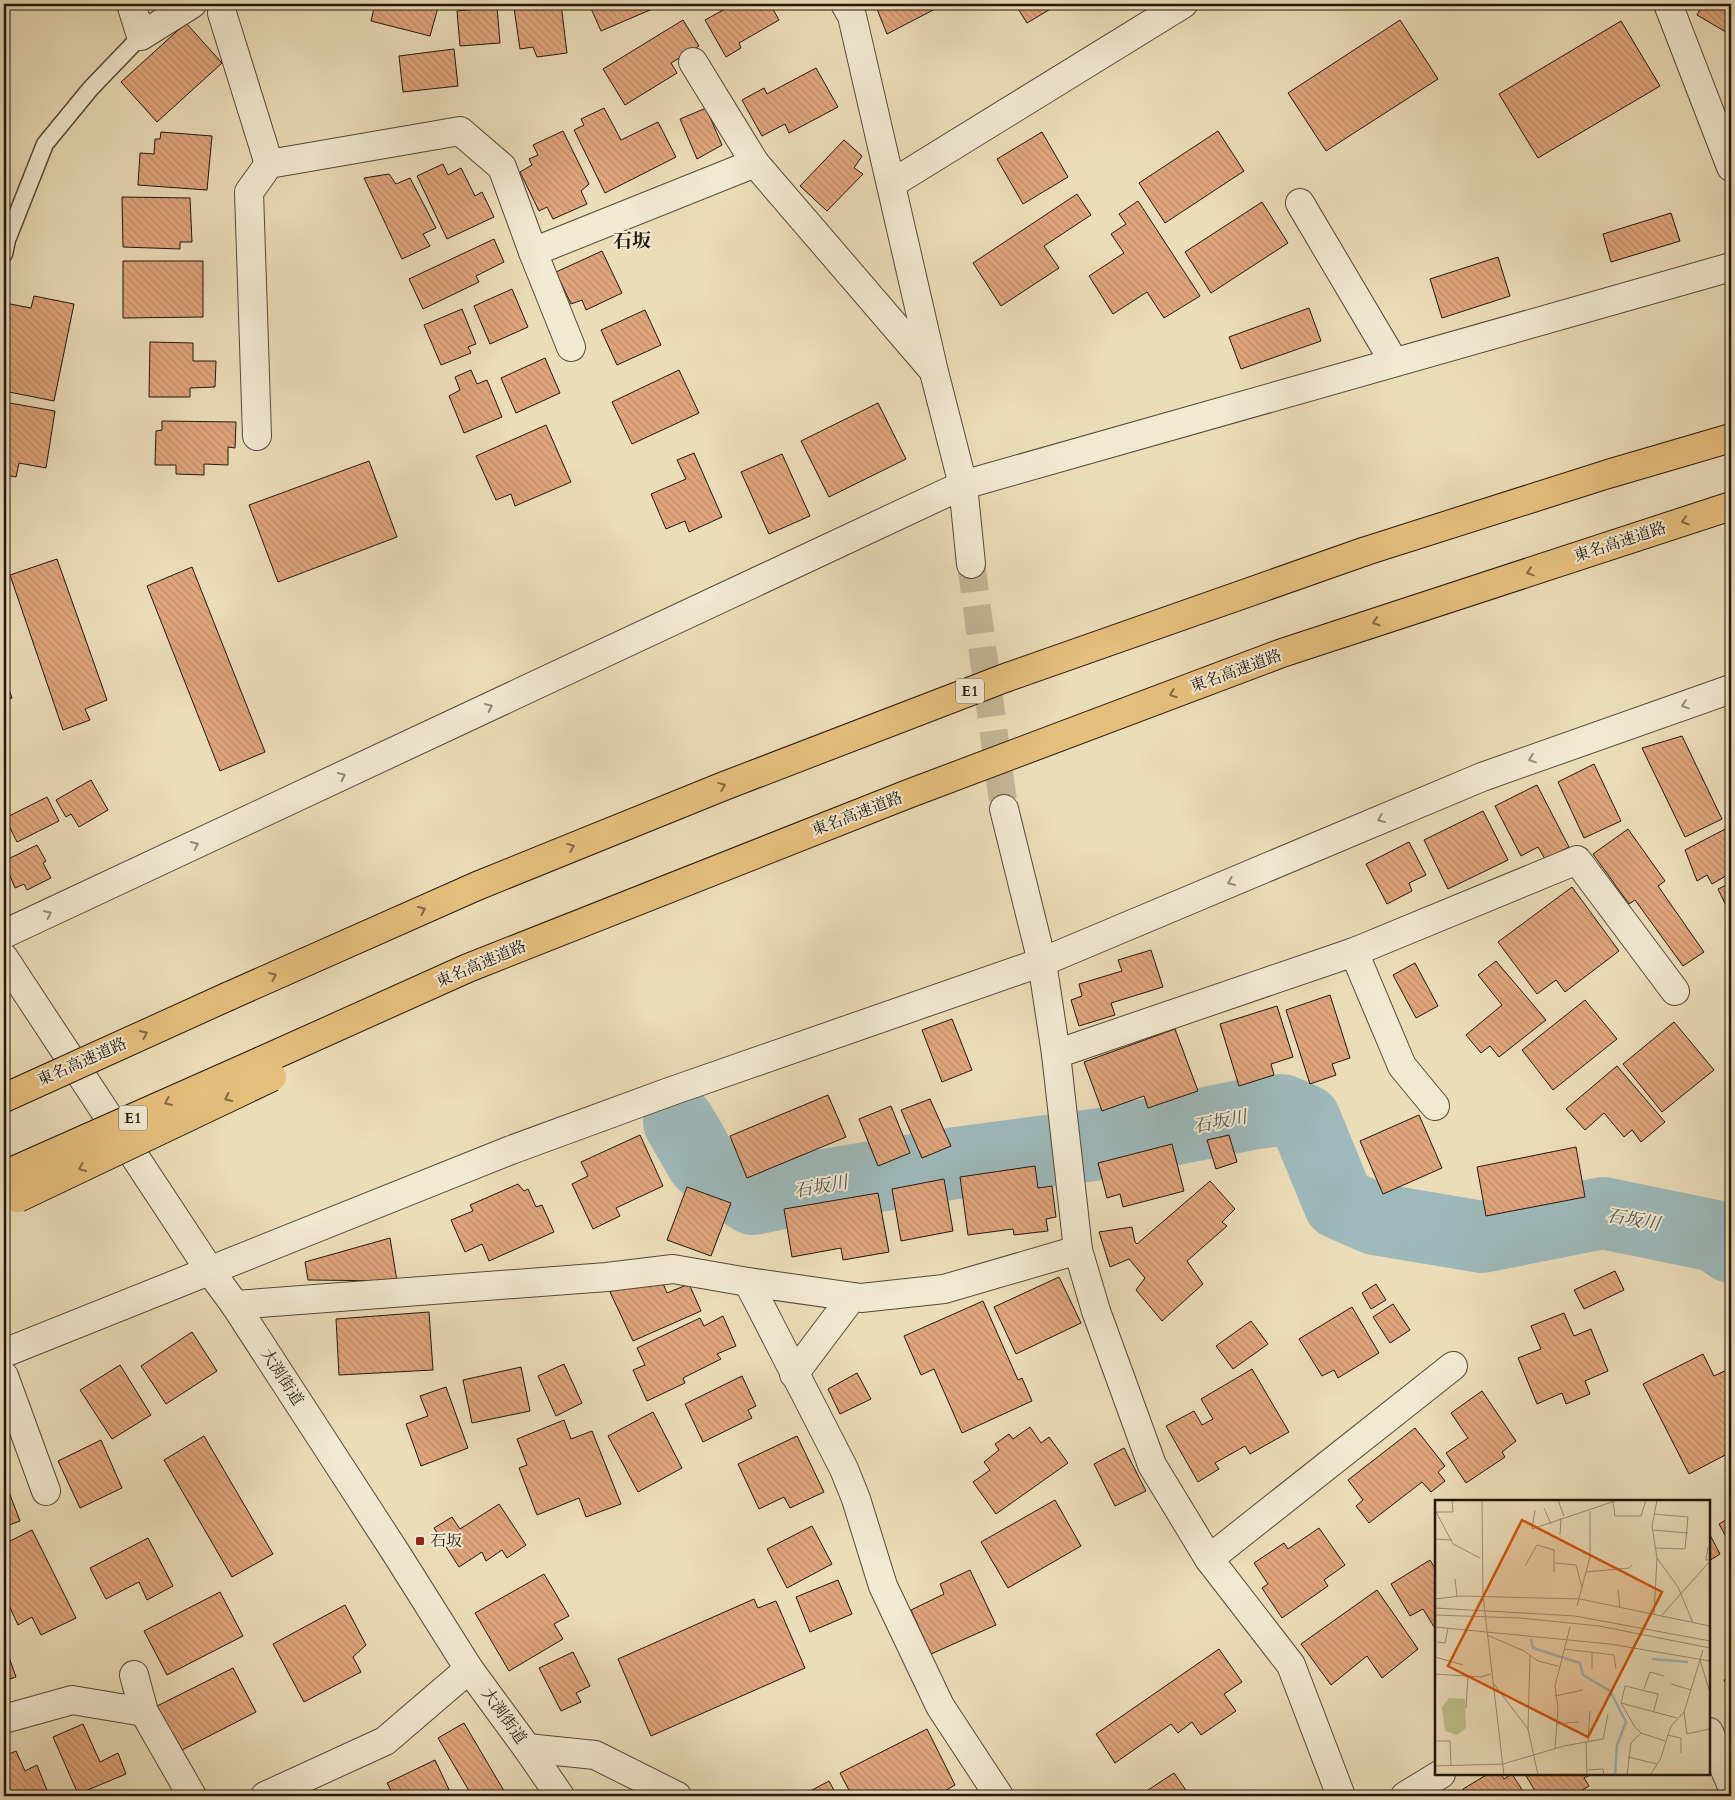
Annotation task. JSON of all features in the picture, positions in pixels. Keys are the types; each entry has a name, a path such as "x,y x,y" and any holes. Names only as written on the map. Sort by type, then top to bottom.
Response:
{"highway":[{"name":"東名高速道路","path":"4,1098 477,886 724,786 1005,678 1366,551 1598,477 1731,438"},
{"name":"東名高速道路","path":"267,1069 468,968 908,794 1282,653 1731,506"},
{"name":"E1","path":"4,1175 267,1069"},
{"path":"11,1202 267,1069"}],"street":[{"path":"131,4 141,36 192,4"},
{"path":"845,4 852,16 934,372 963,484 971,564"},
{"path":"891,184 1184,4"},
{"path":"1668,4 1731,167"},
{"path":"222,13 269,164"},
{"path":"693,62 755,163 934,372"},
{"path":"257,436 249,192 269,164 460,131 502,167 571,347"},
{"path":"533,252 755,163"},
{"path":"1300,203 1394,362"},
{"path":"4,934 963,484 1731,267"},
{"path":"4,1353 558,1133 669,1092 1042,962 1482,777 1731,689"},
{"path":"1004,809 1042,962 1056,1054 1078,1250 1096,1311 1152,1465 1209,1559 1292,1665 1342,1796"},
{"path":"1056,1054 1354,952 1577,860 1675,990"},
{"path":"1354,952 1402,1066 1435,1106"},
{"name":"大渕街道","path":"4,958 235,1306 469,1669 560,1796"},
{"path":"235,1306 607,1278 673,1269 861,1298 944,1289 1078,1250"},
{"path":"748,1282 844,1469 856,1499 883,1586 940,1706 999,1796"},
{"path":"794,1374 852,1297"},
{"path":"1209,1559 1453,1366"},
{"path":"4,1376 46,1491"},
{"path":"265,1796 385,1741 469,1669"},
{"path":"134,1675 144,1712 192,1796"},
{"path":"4,1719 72,1700 144,1712"},
{"path":"1710,1734 1731,1784"},
{"path":"527,1748 595,1755 677,1796"},
{"path":"1405,1796 1439,1775"}],"lane":[{"path":"4,254 6,240 45,144 91,88 141,36"}],"building":[{"path":"375,4 439,4 430,36 371,21"},
{"path":"561,4 567,53 537,57 533,47 520,49 514,8"},
{"path":"589,4 664,4 601,31"},
{"path":"734,4 770,4 779,20 739,43 741,48 726,57 705,20"},
{"path":"875,4 935,4 939,7 887,34"},
{"path":"1015,4 1059,4 1027,23"},
{"path":"1703,4 1731,4 1731,35 1697,15"},
{"path":"497,7 500,43 460,46 457,11"},
{"path":"683,20 699,46 671,63 677,73 625,105 603,69"},
{"path":"1400,20 1438,79 1326,151 1288,93"},
{"path":"1621,21 1660,86 1538,158 1499,94"},
{"path":"186,23 222,63 157,122 121,82"},
{"path":"454,49 458,86 403,92 399,56"},
{"path":"816,68 838,107 789,133 785,124 762,136 742,100 764,88 767,94"},
{"path":"604,108 621,140 658,122 676,157 605,193 574,130 584,125 581,119"},
{"path":"706,108 722,145 697,159 680,119"},
{"path":"563,131 589,184 581,191 587,204 553,219 547,207 539,211 520,172 532,165 529,159 538,155 533,145"},
{"path":"1218,131 1244,171 1165,223 1139,183"},
{"path":"161,132 212,136 207,190 138,185 140,153 154,154 155,139 160,139"},
{"path":"1042,132 1068,177 1023,204 997,159"},
{"path":"844,140 862,156 854,168 863,174 827,211 800,186"},
{"path":"443,164 448,175 461,168 475,196 482,192 494,217 447,239 417,176"},
{"path":"389,174 396,184 410,178 436,228 423,234 430,246 402,259 364,178"},
{"path":"1077,194 1091,215 1044,246 1059,268 1001,306 973,263"},
{"path":"122,197 190,198 192,242 180,242 180,249 123,247"},
{"path":"1138,201 1200,296 1164,318 1147,292 1113,314 1089,276 1124,253 1111,234 1126,224 1119,214"},
{"path":"1262,202 1288,243 1211,293 1185,252"},
{"path":"1671,213 1680,241 1611,262 1603,234"},
{"path":"494,239 504,262 476,276 479,282 423,309 409,279"},
{"path":"602,251 622,293 586,310 582,300 571,304 556,272"},
{"path":"1498,257 1510,296 1442,318 1430,279"},
{"path":"123,261 203,261 203,317 123,318"},
{"path":"512,289 528,327 490,344 474,306"},
{"path":"34,296 74,304 54,401 4,391 5,303 31,308"},
{"path":"1309,308 1321,341 1241,369 1229,337"},
{"path":"462,309 476,344 468,347 471,353 441,365 424,325"},
{"path":"645,310 661,345 617,365 601,330"},
{"path":"150,342 193,343 193,361 216,361 215,387 190,388 190,397 149,397"},
{"path":"545,358 560,393 516,413 501,378"},
{"path":"471,370 477,384 487,380 502,417 464,433 449,396 460,390 455,377"},
{"path":"679,370 699,413 632,444 612,402"},
{"path":"4,402 55,411 46,468 19,463 16,477 4,475"},
{"path":"878,403 906,459 829,497 801,441"},
{"path":"162,421 236,422 235,448 228,447 228,465 204,464 204,475 176,474 176,465 155,465 156,431 162,430"},
{"path":"546,425 571,482 515,506 511,494 496,500 476,456"},
{"path":"694,453 722,517 689,532 685,521 666,529 651,494 686,479 677,460"},
{"path":"782,454 810,516 769,534 741,472"},
{"path":"369,461 397,537 278,582 249,505"},
{"path":"57,559 107,700 85,709 90,720 63,730 10,575"},
{"path":"192,567 265,752 220,771 147,586"},
{"path":"4,674 12,698 4,700"},
{"path":"1682,736 1722,819 1685,837 1642,748"},
{"path":"1594,764 1621,821 1584,838 1558,782"},
{"path":"91,780 108,810 79,827 71,814 66,817 56,800"},
{"path":"1537,785 1569,847 1545,859 1538,847 1521,856 1495,806"},
{"path":"47,797 59,821 17,842 5,818"},
{"path":"1483,811 1508,860 1448,889 1424,840"},
{"path":"1731,826 1731,873 1712,884 1707,875 1697,881 1685,850"},
{"path":"1628,829 1665,881 1658,886 1704,952 1683,966 1635,900 1629,904 1593,854"},
{"path":"1409,842 1426,875 1409,883 1412,891 1387,904 1366,864"},
{"path":"37,845 46,861 43,863 51,878 27,890 24,884 15,888 4,861"},
{"path":"1731,883 1731,916 1718,889"},
{"path":"1572,887 1619,951 1565,992 1556,980 1537,994 1498,942"},
{"path":"1151,950 1163,987 1111,1003 1115,1015 1079,1026 1071,1000 1082,996 1079,984 1122,971 1118,960"},
{"path":"1496,961 1546,1020 1499,1057 1490,1046 1481,1053 1466,1035 1502,1005 1478,975"},
{"path":"1415,963 1438,1006 1416,1018 1393,975"},
{"path":"1330,995 1350,1058 1332,1064 1336,1075 1310,1084 1286,1010"},
{"path":"1585,1000 1617,1039 1553,1090 1522,1050"},
{"path":"1277,1006 1293,1057 1271,1064 1274,1075 1239,1086 1220,1024"},
{"path":"952,1019 972,1070 942,1082 922,1030"},
{"path":"1674,1022 1714,1070 1662,1112 1623,1064"},
{"path":"1175,1029 1198,1091 1148,1108 1144,1096 1102,1111 1084,1062"},
{"path":"1617,1066 1665,1122 1641,1142 1632,1130 1624,1137 1604,1113 1585,1130 1566,1109"},
{"path":"828,1095 846,1137 747,1178 730,1136"},
{"path":"930,1099 951,1146 922,1158 901,1110"},
{"path":"891,1106 910,1153 878,1166 859,1119"},
{"path":"1419,1115 1442,1168 1383,1194 1360,1141"},
{"path":"640,1135 663,1186 616,1208 620,1216 593,1229 572,1184 588,1176 581,1162"},
{"path":"1229,1135 1237,1162 1216,1169 1207,1140"},
{"path":"1172,1144 1184,1191 1123,1207 1120,1194 1107,1198 1098,1163"},
{"path":"1576,1147 1585,1197 1486,1216 1477,1167"},
{"path":"1035,1166 1038,1188 1052,1186 1056,1217 1046,1219 1048,1231 1014,1235 1013,1229 968,1235 960,1177"},
{"path":"944,1179 953,1231 901,1241 892,1189"},
{"path":"1210,1181 1235,1209 1222,1222 1227,1226 1187,1261 1203,1284 1162,1321 1136,1290 1145,1278 1129,1259 1110,1267 1099,1232 1132,1227 1137,1244"},
{"path":"518,1184 524,1191 528,1189 536,1207 542,1205 554,1232 489,1261 482,1244 465,1252 451,1220 473,1211 470,1205"},
{"path":"687,1187 731,1203 711,1256 667,1240"},
{"path":"878,1193 889,1252 843,1260 841,1248 792,1257 784,1209"},
{"path":"390,1238 397,1281 308,1280 305,1262"},
{"path":"1615,1271 1624,1290 1584,1309 1574,1290"},
{"path":"644,1277 649,1287 662,1281 667,1293 689,1284 701,1311 633,1341 610,1292"},
{"path":"1059,1277 1081,1323 1016,1354 994,1307"},
{"path":"1376,1284 1386,1300 1371,1309 1362,1293"},
{"path":"983,1301 1018,1380 1022,1378 1032,1401 962,1433 934,1369 921,1375 904,1336"},
{"path":"1393,1304 1410,1330 1390,1343 1373,1317"},
{"path":"1352,1307 1379,1353 1338,1378 1334,1370 1322,1376 1299,1339"},
{"path":"429,1312 433,1370 339,1375 336,1319"},
{"path":"1564,1313 1574,1336 1591,1329 1608,1371 1585,1381 1590,1394 1566,1404 1562,1393 1537,1404 1518,1358 1541,1349 1531,1326"},
{"path":"723,1316 736,1346 717,1354 721,1359 683,1378 685,1383 647,1401 633,1370 645,1365 637,1348 700,1318 704,1326"},
{"path":"1251,1321 1268,1344 1233,1369 1216,1346"},
{"path":"192,1332 217,1371 166,1404 141,1366"},
{"path":"1703,1354 1714,1376 1731,1368 1731,1452 1689,1474 1643,1384"},
{"path":"564,1364 582,1403 556,1416 538,1376"},
{"path":"120,1365 151,1415 112,1439 80,1390"},
{"path":"521,1367 530,1411 472,1423 463,1380"},
{"path":"1252,1369 1289,1432 1250,1454 1245,1446 1215,1463 1219,1469 1198,1482 1166,1426 1194,1411 1202,1425 1213,1419 1201,1399"},
{"path":"857,1373 871,1399 840,1414 828,1389"},
{"path":"742,1376 756,1406 748,1410 752,1418 703,1442 685,1404"},
{"path":"446,1387 468,1448 421,1466 406,1424 428,1416 420,1396"},
{"path":"1482,1391 1516,1441 1502,1452 1505,1457 1466,1483 1446,1453 1468,1438 1451,1413"},
{"path":"653,1412 682,1468 638,1492 608,1436"},
{"path":"564,1420 571,1439 592,1431 621,1504 586,1517 579,1498 537,1515 519,1468 527,1465 517,1439"},
{"path":"1030,1427 1041,1443 1049,1437 1068,1463 996,1514 973,1482 990,1470 984,1462 999,1450 995,1444 1009,1434 1013,1439"},
{"path":"1415,1428 1445,1466 1438,1472 1445,1481 1431,1492 1422,1482 1369,1523 1356,1506 1363,1500 1348,1480"},
{"path":"204,1436 273,1554 232,1577 164,1460"},
{"path":"797,1436 824,1492 790,1508 784,1497 759,1509 738,1464"},
{"path":"101,1440 122,1488 80,1508 58,1461"},
{"path":"1124,1448 1146,1491 1115,1506 1094,1464"},
{"path":"4,1479 20,1521 4,1527"},
{"path":"1055,1500 1081,1546 1008,1588 981,1542"},
{"path":"499,1504 526,1545 507,1558 502,1550 486,1561 482,1552 459,1567 434,1528 452,1517 460,1529"},
{"path":"1731,1517 1731,1546 1719,1524"},
{"path":"812,1526 832,1564 787,1588 767,1549"},
{"path":"1319,1528 1345,1565 1324,1580 1328,1586 1282,1618 1262,1588 1268,1584 1254,1563 1284,1543 1288,1549"},
{"path":"32,1530 76,1618 41,1635 32,1617 18,1625 4,1595 4,1544"},
{"path":"1710,1535 1720,1554 1710,1560"},
{"path":"148,1538 173,1586 147,1600 139,1582 106,1599 90,1568"},
{"path":"1430,1560 1435,1568 1435,1628 1423,1609 1410,1616 1391,1584"},
{"path":"970,1570 996,1625 931,1654 911,1610 944,1594 940,1584"},
{"path":"544,1574 569,1616 554,1624 563,1639 509,1671 475,1613"},
{"path":"838,1580 852,1614 810,1632 796,1597"},
{"path":"1377,1590 1418,1649 1382,1678 1367,1656 1331,1685 1301,1644"},
{"path":"220,1592 243,1636 167,1675 144,1631"},
{"path":"754,1599 758,1608 776,1601 805,1668 651,1736 618,1659"},
{"path":"345,1605 366,1645 353,1657 361,1672 304,1702 273,1644"},
{"path":"4,1643 16,1677 4,1681"},
{"path":"1219,1649 1242,1682 1224,1694 1236,1711 1201,1735 1192,1722 1178,1733 1171,1724 1115,1763 1096,1734"},
{"path":"573,1652 590,1686 576,1693 581,1702 561,1711 539,1668"},
{"path":"233,1668 256,1712 180,1751 157,1706"},
{"path":"1731,1675 1731,1693 1724,1680"},
{"path":"464,1723 507,1796 472,1796 438,1738"},
{"path":"83,1724 100,1762 118,1753 126,1774 78,1794 53,1737"},
{"path":"927,1729 955,1785 936,1796 852,1796 840,1773"},
{"path":"16,1751 25,1771 37,1765 48,1793 40,1796 4,1796 4,1756"},
{"path":"435,1760 452,1796 394,1796 387,1783"},
{"path":"1174,1773 1190,1796 1139,1796"},
{"path":"1486,1775 1502,1775 1504,1779 1513,1775 1526,1796 1467,1796 1463,1789"},
{"path":"1526,1775 1590,1775 1584,1778 1589,1786 1572,1796 1538,1796"},
{"path":"829,1781 837,1796 801,1796"}],"waterway":[{"name":"石坂川","path":"679,1122 702,1162 729,1184 753,1199 956,1163 1101,1144 1256,1113 1282,1110 1305,1120 1339,1203 1375,1219 1482,1237 1603,1213 1715,1236 1731,1247"}],"tunnel":[{"path":"971,564 1004,809"}],"place":[{"name":"石坂","path":"420,1541"}],"district":[{"name":"石坂","path":"632,241"}]}
